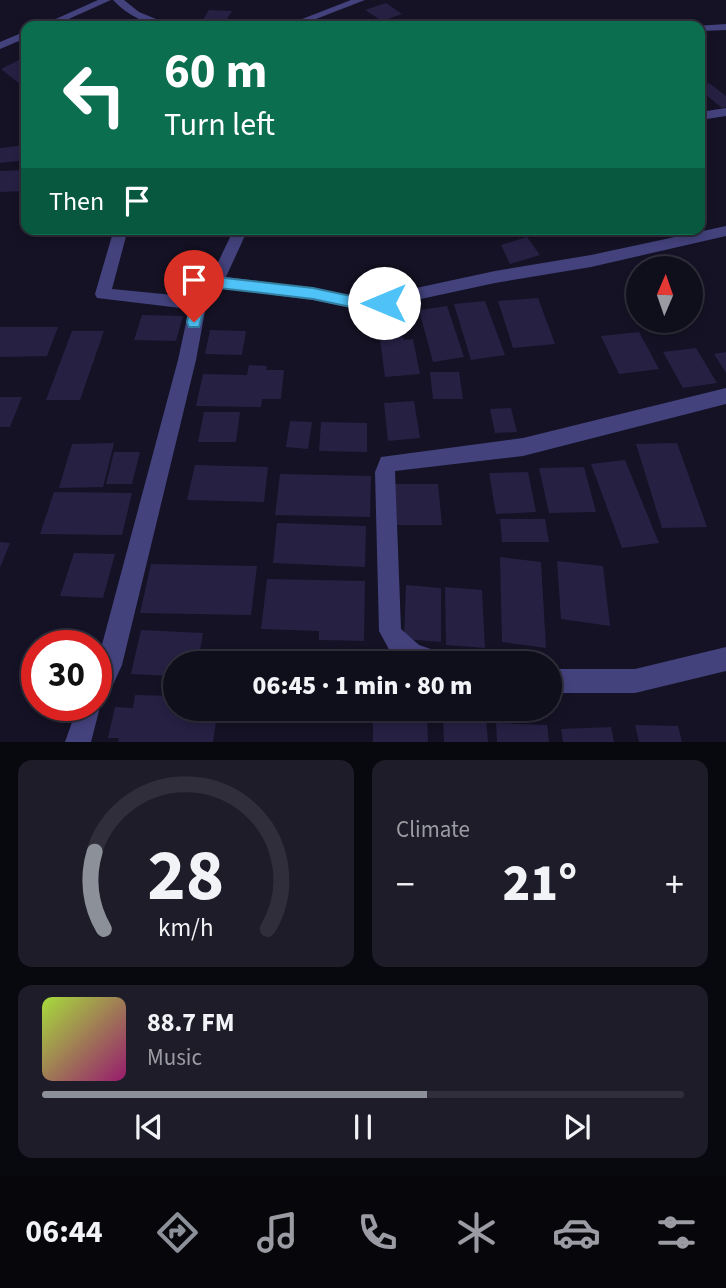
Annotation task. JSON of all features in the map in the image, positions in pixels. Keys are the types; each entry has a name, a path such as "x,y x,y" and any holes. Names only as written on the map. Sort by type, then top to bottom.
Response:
{"street":[{"path":"57,21 106,0"},
{"path":"118,0 148,21"},
{"path":"303,21 360,0"},
{"path":"705,28 726,27"},
{"path":"0,46 21,36"},
{"path":"705,115 726,112"},
{"path":"216,282 313,293 354,303 374,304 726,231"},
{"path":"119,235 103,294 198,304"},
{"path":"112,653 187,360 198,304 216,282 238,235"},
{"path":"405,651 397,645 390,631 385,472 388,463 523,447 726,396"},
{"path":"562,681 635,681 726,659"},
{"path":"78,742 85,721"}],"building":[{"path":"386,3 402,14 382,21 365,10"},
{"path":"209,10 232,11 226,21 202,21"},
{"path":"614,19 639,21 615,21"},
{"path":"19,60 21,85 1,69"},
{"path":"709,83 726,96 726,107 722,108 705,94 705,84"},
{"path":"21,146 21,161 0,163 0,148"},
{"path":"21,170 21,191 0,192 0,171"},
{"path":"527,237 540,255 510,264 501,245"},
{"path":"538,298 555,344 513,348 498,301"},
{"path":"485,301 505,355 471,360 454,304"},
{"path":"447,306 464,357 433,362 419,310"},
{"path":"142,315 183,316 176,341 134,340"},
{"path":"0,327 58,327 47,356 0,357"},
{"path":"210,330 246,331 242,355 205,354"},
{"path":"72,331 104,331 80,400 46,400"},
{"path":"640,333 659,369 619,374 601,336"},
{"path":"403,337 404,340 413,339 420,374 385,377 380,339"},
{"path":"696,348 717,383 683,388 663,352"},
{"path":"726,352 726,373 714,354"},
{"path":"249,365 267,366 266,370 284,370 281,399 262,399 261,407 196,406 203,374 247,375"},
{"path":"430,372 459,372 463,399 433,399"},
{"path":"0,397 22,397 10,427 0,427"},
{"path":"414,401 420,438 388,441 384,403"},
{"path":"511,408 517,432 495,433 490,409"},
{"path":"204,412 240,412 236,442 198,442"},
{"path":"290,421 312,422 308,449 286,447"},
{"path":"321,422 367,423 367,452 319,451"},
{"path":"114,443 103,487 59,488 72,444"},
{"path":"677,443 707,527 662,528 636,444"},
{"path":"114,452 140,452 132,484 106,484"},
{"path":"625,460 659,543 622,548 591,464"},
{"path":"195,465 268,467 264,502 187,500"},
{"path":"584,467 596,512 549,513 539,468"},
{"path":"528,472 536,512 496,514 489,473"},
{"path":"280,474 371,476 370,517 275,515"},
{"path":"395,484 438,484 442,525 397,525"},
{"path":"54,492 132,493 122,535 40,534"},
{"path":"500,519 545,519 549,542 502,542"},
{"path":"277,523 366,526 365,567 273,563"},
{"path":"0,542 10,543 0,568"},
{"path":"74,553 115,554 103,598 60,596"},
{"path":"500,557 541,562 546,648 502,642"},
{"path":"557,561 603,566 610,626 561,619"},
{"path":"151,564 257,566 251,615 140,613"},
{"path":"267,579 365,581 364,641 319,640 319,631 261,629"},
{"path":"406,585 441,588 441,642 404,639"},
{"path":"445,587 482,590 485,648 446,645"},
{"path":"141,630 203,633 200,651 163,651 163,675 131,674"},
{"path":"135,695 163,696 163,721 216,721 213,742 118,742 119,738 108,738 115,707 133,708"},
{"path":"373,721 427,721 428,742 373,742"},
{"path":"443,721 486,721 488,742 444,742"},
{"path":"496,723 547,725 549,742 497,742"},
{"path":"635,725 678,726 682,742 639,742"},
{"path":"611,727 614,742 563,742 561,729"}],"route":[{"path":"194,322 198,304 216,282 313,293 344,302 384,303"}]}
